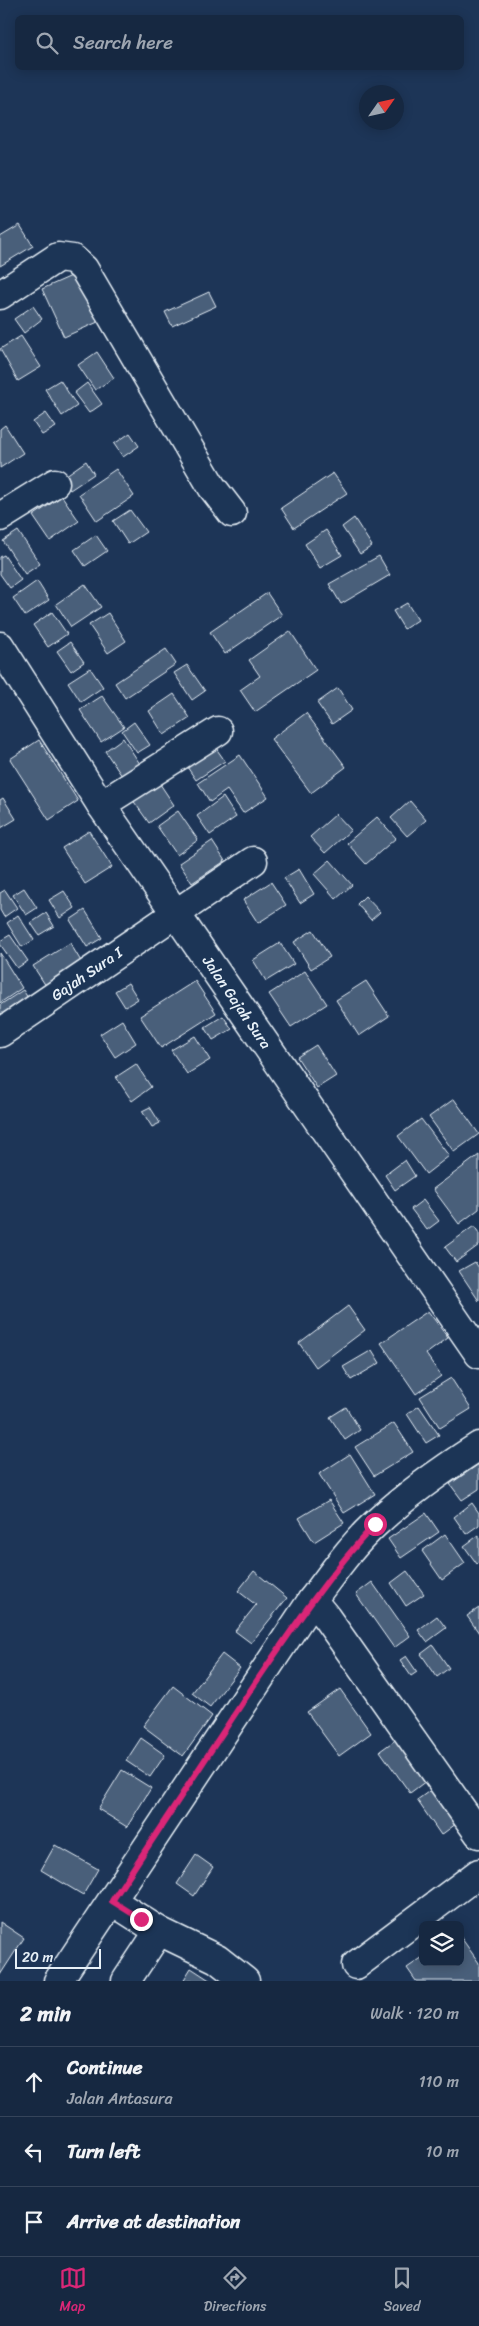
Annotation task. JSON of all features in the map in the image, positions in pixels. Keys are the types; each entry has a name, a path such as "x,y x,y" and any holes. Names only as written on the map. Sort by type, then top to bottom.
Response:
{"street":[{"path":"0,295 58,257 73,259 84,269 212,487 232,514"},
{"path":"0,517 55,483"},
{"name":"Jalan Gajah Sura","path":"0,646 100,805 479,1354"},
{"path":"100,805 218,731"},
{"name":"Gajah Sura I","path":"0,1033 253,861"},
{"path":"58,1981 219,1736 312,1600 348,1554 375,1524 422,1484 479,1446"},
{"path":"312,1600 326,1617 479,1834"},
{"path":"356,1965 479,1873"},
{"path":"112,1901 159,1931 217,1960 246,1981"},
{"path":"126,1981 159,1931"}],"building":[{"path":"20,225 33,246 0,266 0,237"},
{"path":"76,274 98,322 64,337 42,289"},
{"path":"209,292 216,306 172,326 165,312"},
{"path":"33,306 42,319 24,333 14,319"},
{"path":"21,336 41,367 18,381 0,349"},
{"path":"97,352 114,378 95,390 78,365"},
{"path":"60,380 77,406 62,416 45,389"},
{"path":"87,383 102,404 89,413 74,393"},
{"path":"46,413 56,427 42,435 33,422"},
{"path":"5,425 23,453 0,468 0,429"},
{"path":"130,433 139,446 123,457 114,444"},
{"path":"86,461 94,474 70,490 62,478"},
{"path":"116,469 134,496 97,521 79,494"},
{"path":"333,473 347,493 294,528 281,508"},
{"path":"62,496 79,521 50,541 33,516"},
{"path":"130,510 146,532 128,544 113,521"},
{"path":"354,518 372,546 360,554 342,527"},
{"path":"326,530 342,555 320,568 305,544"},
{"path":"18,531 40,564 25,574 3,541"},
{"path":"96,535 107,551 85,566 74,550"},
{"path":"4,555 21,580 10,588 0,574 0,557"},
{"path":"379,556 390,575 341,604 329,584"},
{"path":"37,581 49,600 25,616 13,598"},
{"path":"85,584 101,607 71,627 56,604"},
{"path":"267,593 282,615 225,654 210,632"},
{"path":"407,603 418,620 404,629 393,611"},
{"path":"52,612 67,634 48,647 33,625"},
{"path":"108,613 126,641 108,653 89,625"},
{"path":"290,631 316,670 255,712 240,690 260,676 249,660"},
{"path":"70,642 84,662 71,671 57,651"},
{"path":"166,649 176,664 125,698 115,683"},
{"path":"187,665 205,691 192,700 174,673"},
{"path":"90,668 103,687 81,702 68,682"},
{"path":"338,688 352,710 332,724 317,703"},
{"path":"174,694 190,718 164,735 149,711"},
{"path":"102,696 124,727 101,742 80,710"},
{"path":"306,713 346,767 311,793 271,739"},
{"path":"134,722 150,745 137,753 122,731"},
{"path":"123,738 142,767 124,779 105,751"},
{"path":"39,740 78,801 49,820 10,759"},
{"path":"213,744 225,761 196,780 185,764"},
{"path":"240,755 268,797 243,813 227,790 210,802 198,783"},
{"path":"156,778 174,805 149,823 130,796"},
{"path":"223,797 236,817 210,835 197,816"},
{"path":"3,798 16,819 1,828 0,800"},
{"path":"410,801 426,820 407,836 391,818"},
{"path":"178,811 198,840 177,855 157,826"},
{"path":"336,814 351,830 325,853 310,837"},
{"path":"377,817 396,838 366,864 347,843"},
{"path":"89,831 112,867 85,884 62,848"},
{"path":"212,841 225,861 192,883 179,863"},
{"path":"330,860 352,885 336,899 314,874"},
{"path":"299,869 314,894 300,903 284,878"},
{"path":"271,882 286,905 258,923 243,900"},
{"path":"24,888 37,908 26,915 13,895"},
{"path":"5,890 17,908 4,917 0,910 0,893"},
{"path":"64,891 75,908 60,918 49,900"},
{"path":"365,896 380,912 371,920 357,904"},
{"path":"85,910 102,938 87,947 70,920"},
{"path":"46,913 54,926 39,935 31,923"},
{"path":"18,915 34,940 22,947 7,923"},
{"path":"313,930 330,957 311,969 294,942"},
{"path":"10,935 28,961 17,968 0,944 0,941"},
{"path":"70,943 82,963 46,986 33,966"},
{"path":"280,943 294,964 266,981 253,960"},
{"path":"0,953 22,988 0,1003"},
{"path":"305,971 327,1004 291,1027 269,994"},
{"path":"195,981 216,1013 161,1048 140,1016"},
{"path":"366,981 389,1016 359,1036 336,1000"},
{"path":"128,983 138,999 125,1007 115,991"},
{"path":"23,990 34,1008 8,1025 0,1012 0,1005"},
{"path":"223,1016 232,1029 213,1040 205,1027"},
{"path":"122,1020 136,1043 115,1057 100,1034"},
{"path":"195,1036 210,1060 187,1074 171,1050"},
{"path":"316,1045 336,1076 317,1088 297,1057"},
{"path":"136,1064 151,1087 132,1101 116,1077"},
{"path":"454,1099 479,1134 454,1152 429,1117"},
{"path":"150,1107 160,1123 152,1127 142,1111"},
{"path":"421,1119 449,1156 426,1174 398,1136"},
{"path":"479,1155 479,1209 459,1224 433,1189"},
{"path":"405,1160 415,1176 395,1190 385,1175"},
{"path":"423,1200 439,1221 427,1230 411,1209"},
{"path":"474,1226 479,1233 479,1245 456,1262 445,1247"},
{"path":"475,1262 479,1268 479,1301 459,1271"},
{"path":"348,1306 365,1330 316,1367 299,1343"},
{"path":"428,1311 448,1338 426,1354 441,1376 416,1394 381,1343"},
{"path":"372,1350 380,1363 351,1380 343,1367"},
{"path":"451,1378 471,1409 440,1428 420,1397"},
{"path":"419,1406 439,1435 426,1443 407,1414"},
{"path":"346,1407 360,1430 345,1440 330,1417"},
{"path":"394,1423 413,1452 374,1476 355,1447"},
{"path":"350,1454 375,1494 344,1513 319,1474"},
{"path":"479,1464 479,1489 462,1500 450,1484"},
{"path":"329,1500 344,1523 314,1542 299,1518"},
{"path":"472,1503 479,1513 479,1525 466,1534 454,1517"},
{"path":"426,1513 439,1532 401,1558 388,1539"},
{"path":"445,1534 465,1563 442,1580 422,1551"},
{"path":"479,1535 479,1562 477,1564 464,1546"},
{"path":"254,1571 287,1598 251,1643 235,1631 256,1605 238,1591"},
{"path":"407,1571 424,1594 406,1606 391,1583"},
{"path":"372,1582 410,1636 394,1648 356,1594"},
{"path":"479,1608 479,1633 467,1616"},
{"path":"437,1616 446,1628 427,1642 418,1630"},
{"path":"433,1645 449,1668 437,1677 421,1654"},
{"path":"222,1654 240,1668 210,1707 192,1693"},
{"path":"406,1656 417,1672 411,1676 400,1660"},
{"path":"173,1686 212,1716 183,1756 143,1726"},
{"path":"340,1689 371,1733 339,1756 307,1712"},
{"path":"405,1733 434,1775 410,1793 380,1751"},
{"path":"141,1738 165,1755 150,1777 126,1761"},
{"path":"122,1770 151,1788 127,1827 98,1809"},
{"path":"439,1784 464,1818 441,1835 417,1800"},
{"path":"55,1845 98,1869 83,1895 41,1870"},
{"path":"196,1855 213,1867 194,1896 177,1884"},
{"path":"0,1922 24,1938 0,1975"},
{"path":"464,1942 479,1963 479,1981 416,1981 407,1968 419,1960 419,1966 464,1966"},
{"path":"191,1968 211,1981 183,1981"}],"route":[{"path":"141,1919 112,1901 219,1736 312,1600 348,1554 375,1524"}]}
